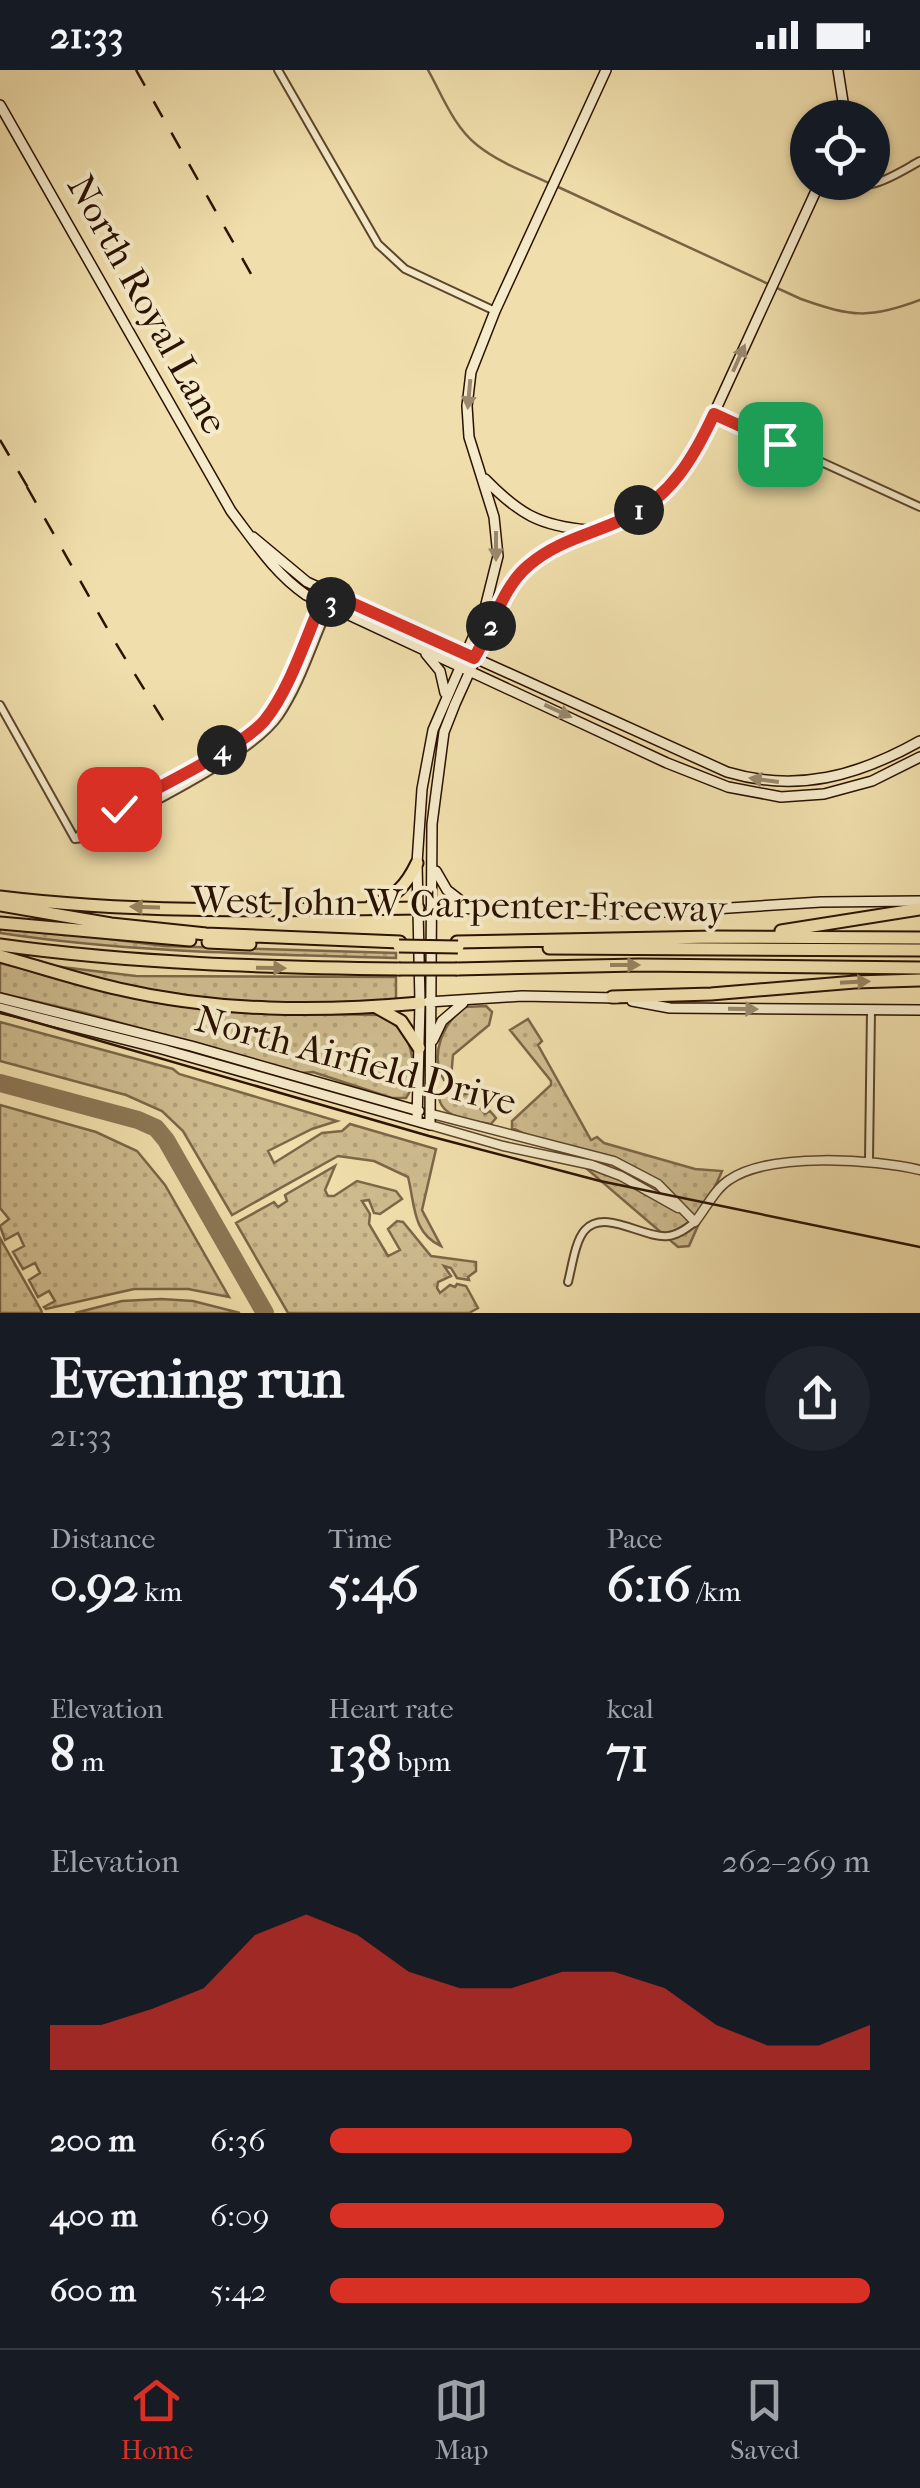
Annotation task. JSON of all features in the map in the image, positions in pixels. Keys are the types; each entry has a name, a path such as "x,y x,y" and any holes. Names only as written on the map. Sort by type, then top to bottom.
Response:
{"highway":[{"path":"362,909 402,890 417,863"},
{"path":"0,896 79,906 418,908"},
{"name":"West John W Carpenter Freeway","path":"0,905 111,924 206,934 399,944 714,937 920,938"},
{"path":"714,937 730,930 786,931 920,909"},
{"path":"0,923 230,944 399,944"},
{"path":"458,944 920,950"},
{"name":"West John W Carpenter Freeway","path":"0,945 194,966 920,968"},
{"path":"0,956 85,981 164,998 288,1010 426,1002"},
{"path":"612,997 920,980"},
{"path":"376,1007 402,1021 426,1045"}],"main road":[{"path":"470,656 498,556 494,516 469,437 466,406 471,372 606,70"},
{"path":"838,70 843,100"},
{"name":"North Royal Lane","path":"0,104 231,511 247,532 294,574 328,598 421,648 728,787 781,797 801,796 858,786 920,757"},
{"path":"431,1119 417,863 433,730 446,696 526,566 562,542 626,518 666,492 692,458 812,200"},
{"path":"484,479 534,520 591,530"},
{"path":"328,598 470,656 655,742 752,780 800,782 852,774 920,741"},
{"path":"421,648 440,671 446,696"},
{"path":"426,1002 434,908 434,798 444,732 464,668"},
{"path":"649,754 655,742"},
{"path":"800,782 801,796"},
{"path":"422,797 434,798"},
{"path":"434,867 448,890 471,908"},
{"name":"West John W Carpenter Freeway","path":"418,908 668,912 821,902 920,901"},
{"path":"426,1002 522,996 612,997 670,1008 920,1010"},
{"name":"North Airfield Drive","path":"0,998 191,1046 395,1104 417,1116"},
{"path":"417,1116 426,1045 452,1009 467,1000"},
{"name":"North Airfield Drive","path":"0,1008 431,1119"},
{"path":"395,1104 408,1099 419,1082"}],"street":[{"path":"278,70 378,244 405,269 495,311"},
{"path":"890,177 920,161"},
{"path":"714,414 920,507"},
{"path":"0,705 75,838 260,726 278,699 328,598"},
{"path":"868,1160 870,1010"},
{"name":"North Airfield Drive","path":"431,1119 614,1161 658,1184 695,1222"},
{"path":"568,1282 581,1236 592,1225 606,1222 662,1237 673,1236 695,1222 720,1187 752,1169 868,1160 920,1170"}],"shaded area":[{"path":"0,925 164,946 396,953 396,958 99,945 0,933"},
{"path":"0,963 147,1001 261,1013 380,1015 395,1025 408,1042 413,1067 411,1087 406,1098 392,1098 313,1072 301,1073 0,993"},
{"path":"53,966 136,976 396,977 396,1002 223,1000 140,988"},
{"path":"486,1006 492,1012 489,1025 453,1055 451,1078 444,1080 438,1050 450,1022 465,1007"},
{"path":"528,1019 542,1041 538,1045 591,1140 597,1137 604,1143 695,1169 722,1171 689,1246 678,1247 586,1168 512,1128 512,1121 551,1085 510,1030"},
{"path":"0,1022 173,1069 337,1121 268,1151 274,1163 322,1133 342,1131 350,1124 436,1149 422,1210 441,1246 420,1226 408,1177 374,1161 338,1156 232,1215 183,1131 162,1111 126,1095 0,1061"},
{"path":"474,1093 478,1097 474,1101 485,1114 490,1111 496,1118 491,1124 451,1114 439,1097"},
{"path":"0,1105 96,1132 137,1151 165,1185 229,1297 188,1289 134,1289 46,1309 55,1301 49,1291 38,1297 29,1280 40,1273 35,1263 23,1269 13,1252 24,1246 18,1233 5,1240 0,1226 9,1219 0,1208"},
{"path":"335,1166 325,1190 328,1196 357,1181 396,1191 402,1199 380,1214 374,1213 369,1200 362,1201 370,1214 369,1224 388,1256 400,1250 388,1229 397,1221 403,1222 431,1256 476,1262 476,1271 469,1280 457,1278 451,1268 444,1266 451,1276 438,1282 437,1288 440,1293 450,1285 466,1286 478,1308 469,1313 288,1313 236,1223 274,1202 278,1207 287,1201 285,1195"},
{"path":"0,1238 41,1310 42,1313 0,1313"},
{"path":"122,1301 193,1301 240,1313 75,1313"}],"waterway":[{"path":"428,70 469,138 494,157 549,183"},
{"path":"556,186 819,305 874,313 920,300"}],"taxiway":[{"path":"0,1083 156,1128 265,1313"}],"tram line":[{"path":"0,1012 429,1136 600,1181 920,1247"}],"railway":[{"path":"136,70 255,281"},
{"path":"0,440 33,496"},
{"path":"27,487 168,728"}],"route":[{"path":"119,809 262,724 278,699 322,601 330,604 334,595 474,658 502,600 526,566 562,542 626,518 666,492 692,458 714,414 780,444"}]}
